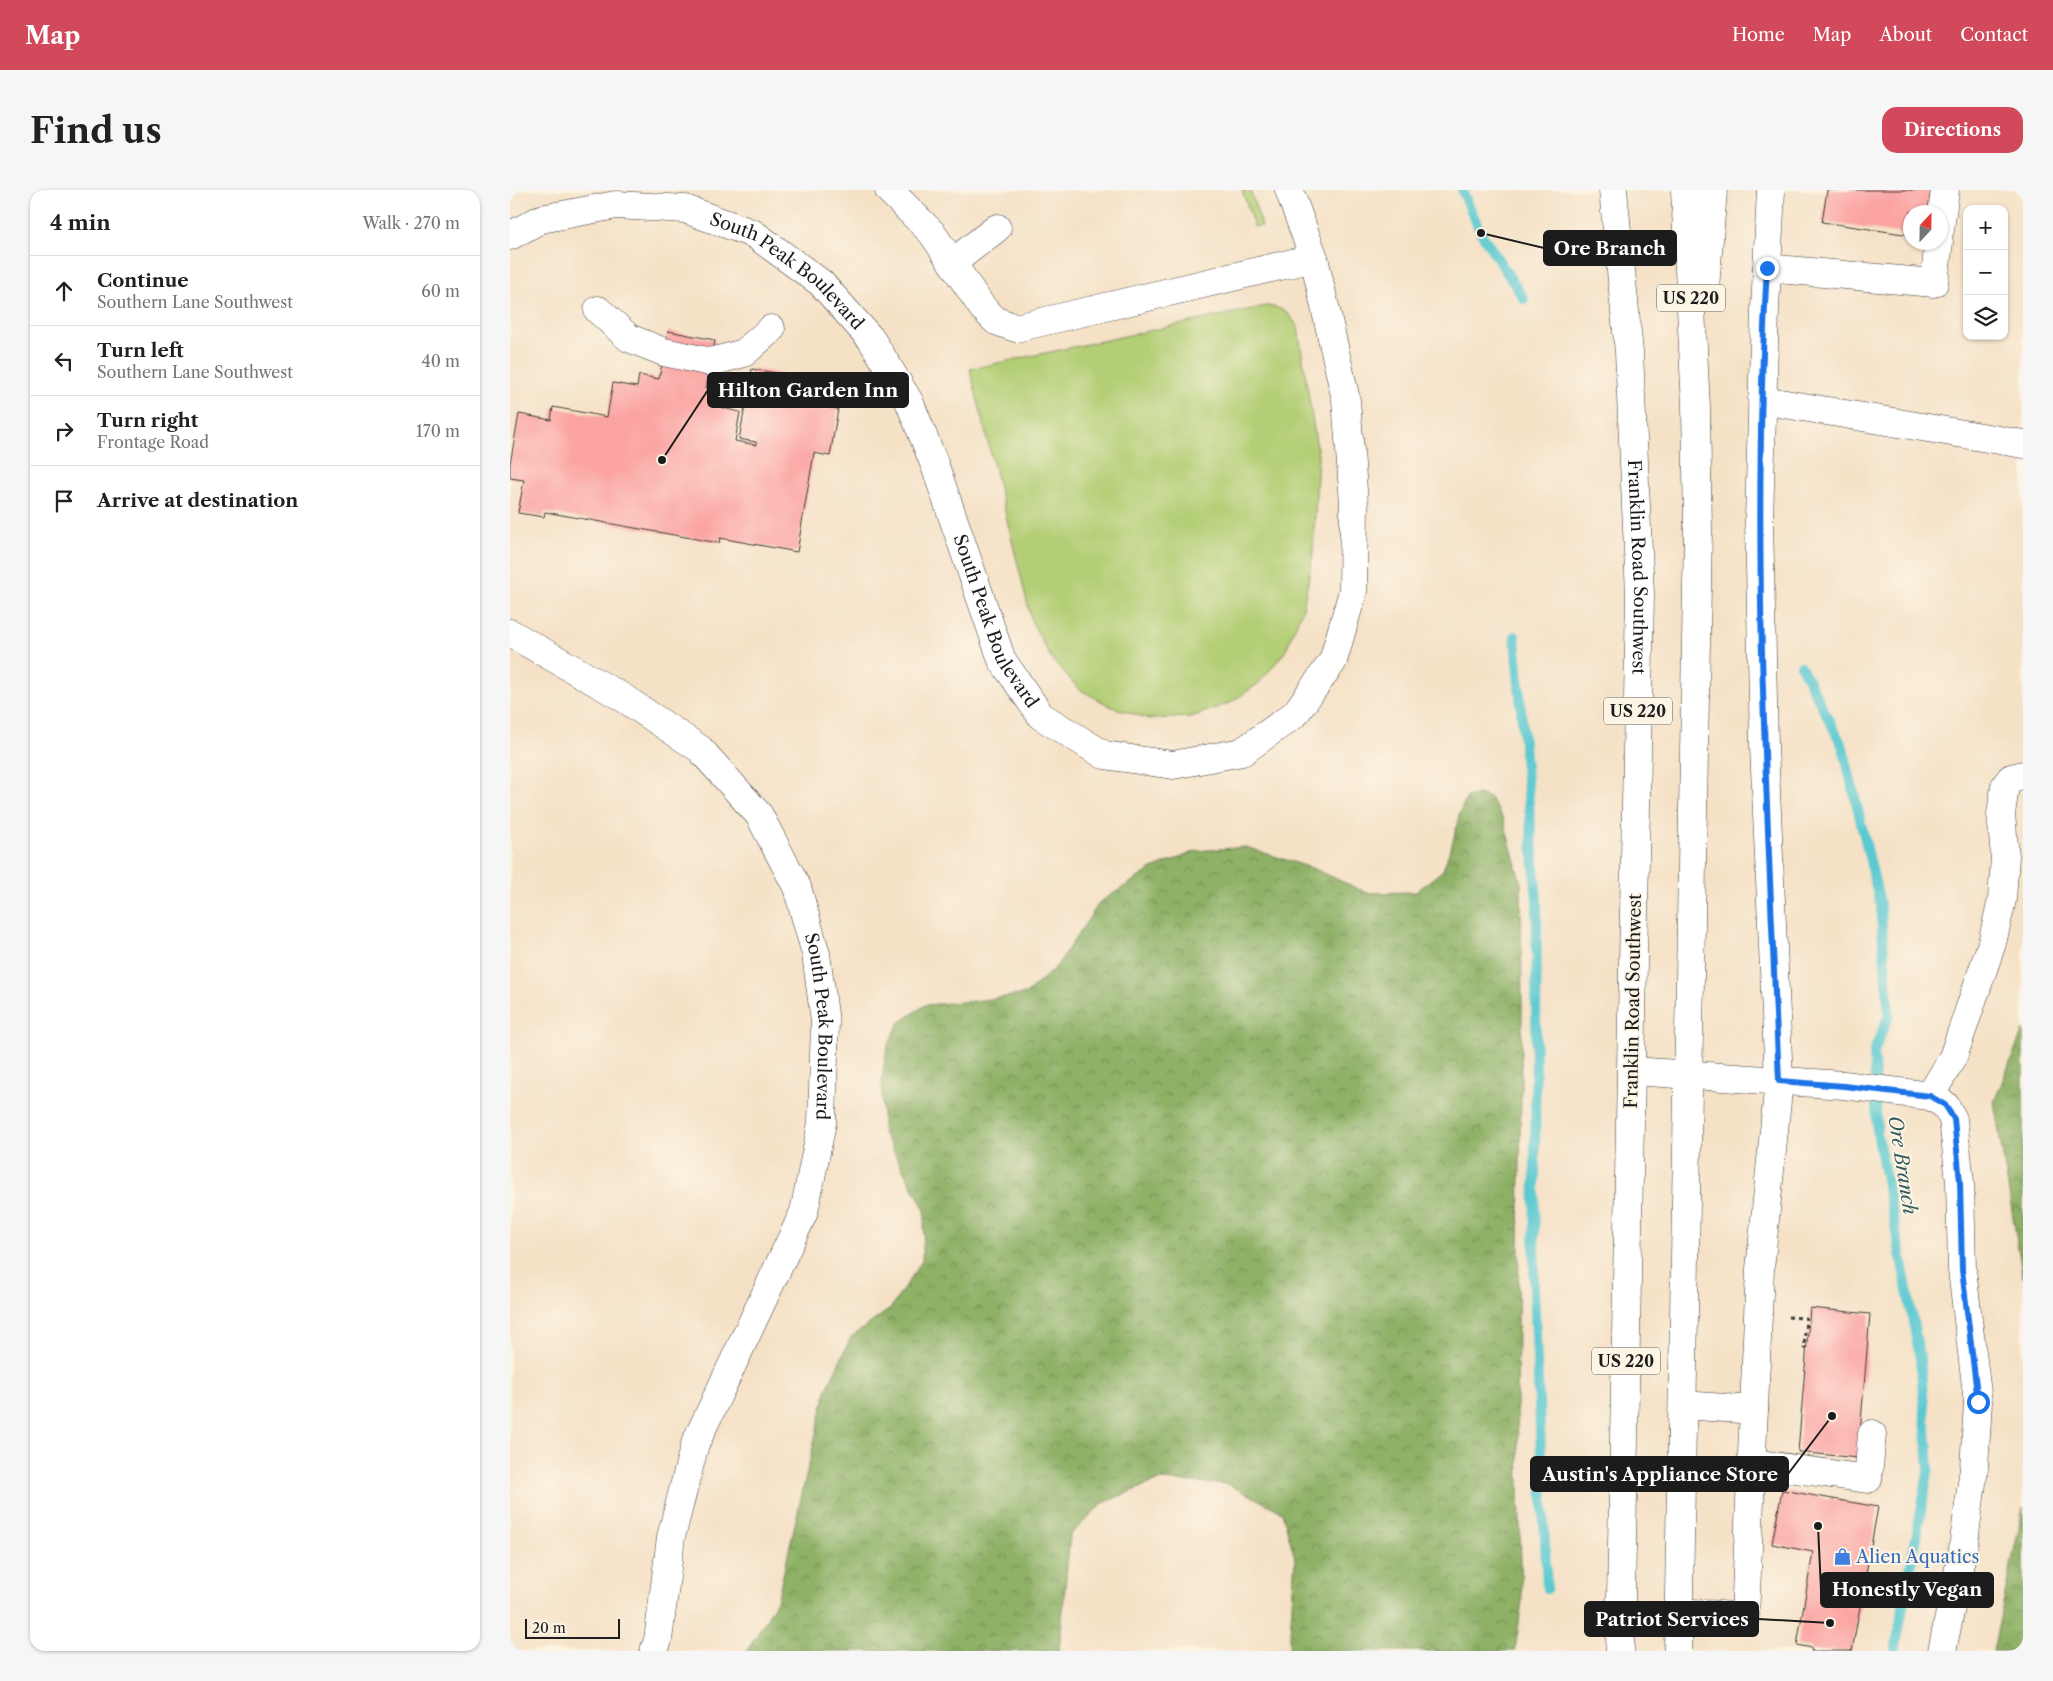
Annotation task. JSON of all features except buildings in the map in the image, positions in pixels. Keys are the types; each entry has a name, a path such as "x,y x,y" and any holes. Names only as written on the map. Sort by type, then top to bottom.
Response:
{"main road":[{"path":"889,190 932,233 982,307 996,321 1016,328 1314,258"},
{"name":"South Peak Boulevard","path":"510,236 542,219 616,205 685,209 754,234 821,283 871,339 909,401 934,463 1002,660 1041,716 1104,755 1173,765 1242,752 1295,714 1333,661 1352,591 1354,504 1346,400 1314,258 1289,190"},
{"path":"1595,190 1630,352"},
{"name":"US 220","path":"1612,190 1630,352"},
{"name":"US 220","path":"1678,1651 1698,530 1696,407 1685,190"},
{"path":"1696,407 1713,190"},
{"path":"1679,1612 1745,1617 1760,1269 1779,1081 1764,746 1759,520 1771,190"},
{"path":"1943,205 1945,190"},
{"path":"952,263 997,228"},
{"path":"1767,268 1934,283 1938,250"},
{"path":"598,310 629,338 664,352 711,362 744,353 771,328"},
{"name":"Franklin Road Southwest","path":"1620,1651 1640,594 1630,352"},
{"path":"1762,400 2023,444"},
{"name":"South Peak Boulevard","path":"510,633 622,697 700,749 759,815 797,886 816,954 826,1022 822,1123 804,1212 695,1444 671,1537 658,1640 654,1651"},
{"path":"1921,1096 1953,1057 1992,943 2002,900 2005,856 2001,814 2005,786 2011,778 2023,775"},
{"path":"1632,1070 1844,1086 1921,1096 1945,1105 1954,1119 1960,1182 1962,1270 1978,1402 1974,1468 1968,1513 1942,1651"},
{"path":"1683,1405 1754,1410"},
{"path":"1752,1463 1868,1479 1872,1434"}],"path":[{"path":"1794,1317 1806,1318 1804,1348 1806,1348"}],"green space":[{"path":"1242,190 1250,190 1262,226 1254,227"},
{"path":"1266,306 1281,309 1292,318 1298,328 1318,455 1313,554 1303,608 1285,652 1259,683 1230,703 1191,717 1149,719 1112,707 1079,689 1051,658 1032,622 970,369"},
{"path":"1478,794 1490,798 1503,818 1521,884 1522,1009 1517,1405 1522,1601 1515,1651 1289,1651 1295,1558 1282,1512 1228,1484 1159,1480 1103,1503 1070,1535 1059,1651 747,1651 777,1601 826,1391 851,1337 890,1309 922,1261 925,1210 883,1132 882,1079 887,1048 899,1023 925,1005 1026,994 1056,967 1100,902 1152,869 1196,851 1246,847 1315,869 1367,893 1416,892 1443,870 1460,812 1467,797"},
{"path":"2023,1030 2023,1278 1994,1102"},
{"path":"2023,1508 2023,1651 1993,1651"}],"waterway":[{"name":"Ore Branch","path":"1462,190 1481,233 1524,299"},
{"path":"1515,636 1537,901 1534,1289 1547,1589"},
{"name":"Ore Branch","path":"1801,666 1843,747 1880,903 1889,1015 1874,1051 1877,1132 1920,1358 1929,1467 1895,1651"}],"place":[{"name":"Ore Branch","path":"1481,233"},
{"name":"Hilton Garden Inn","path":"662,460"},
{"name":"Austin's Appliance Store","path":"1832,1416"},
{"name":"Honestly Vegan","path":"1818,1526"},
{"name":"Alien Aquatics","path":"1842,1557"},
{"name":"Patriot Services","path":"1830,1623"}],"route":[{"path":"1767,268 1764,309 1759,520 1764,746 1779,1081 1930,1096 1945,1105 1954,1119 1960,1182 1962,1270 1978,1402"}]}
